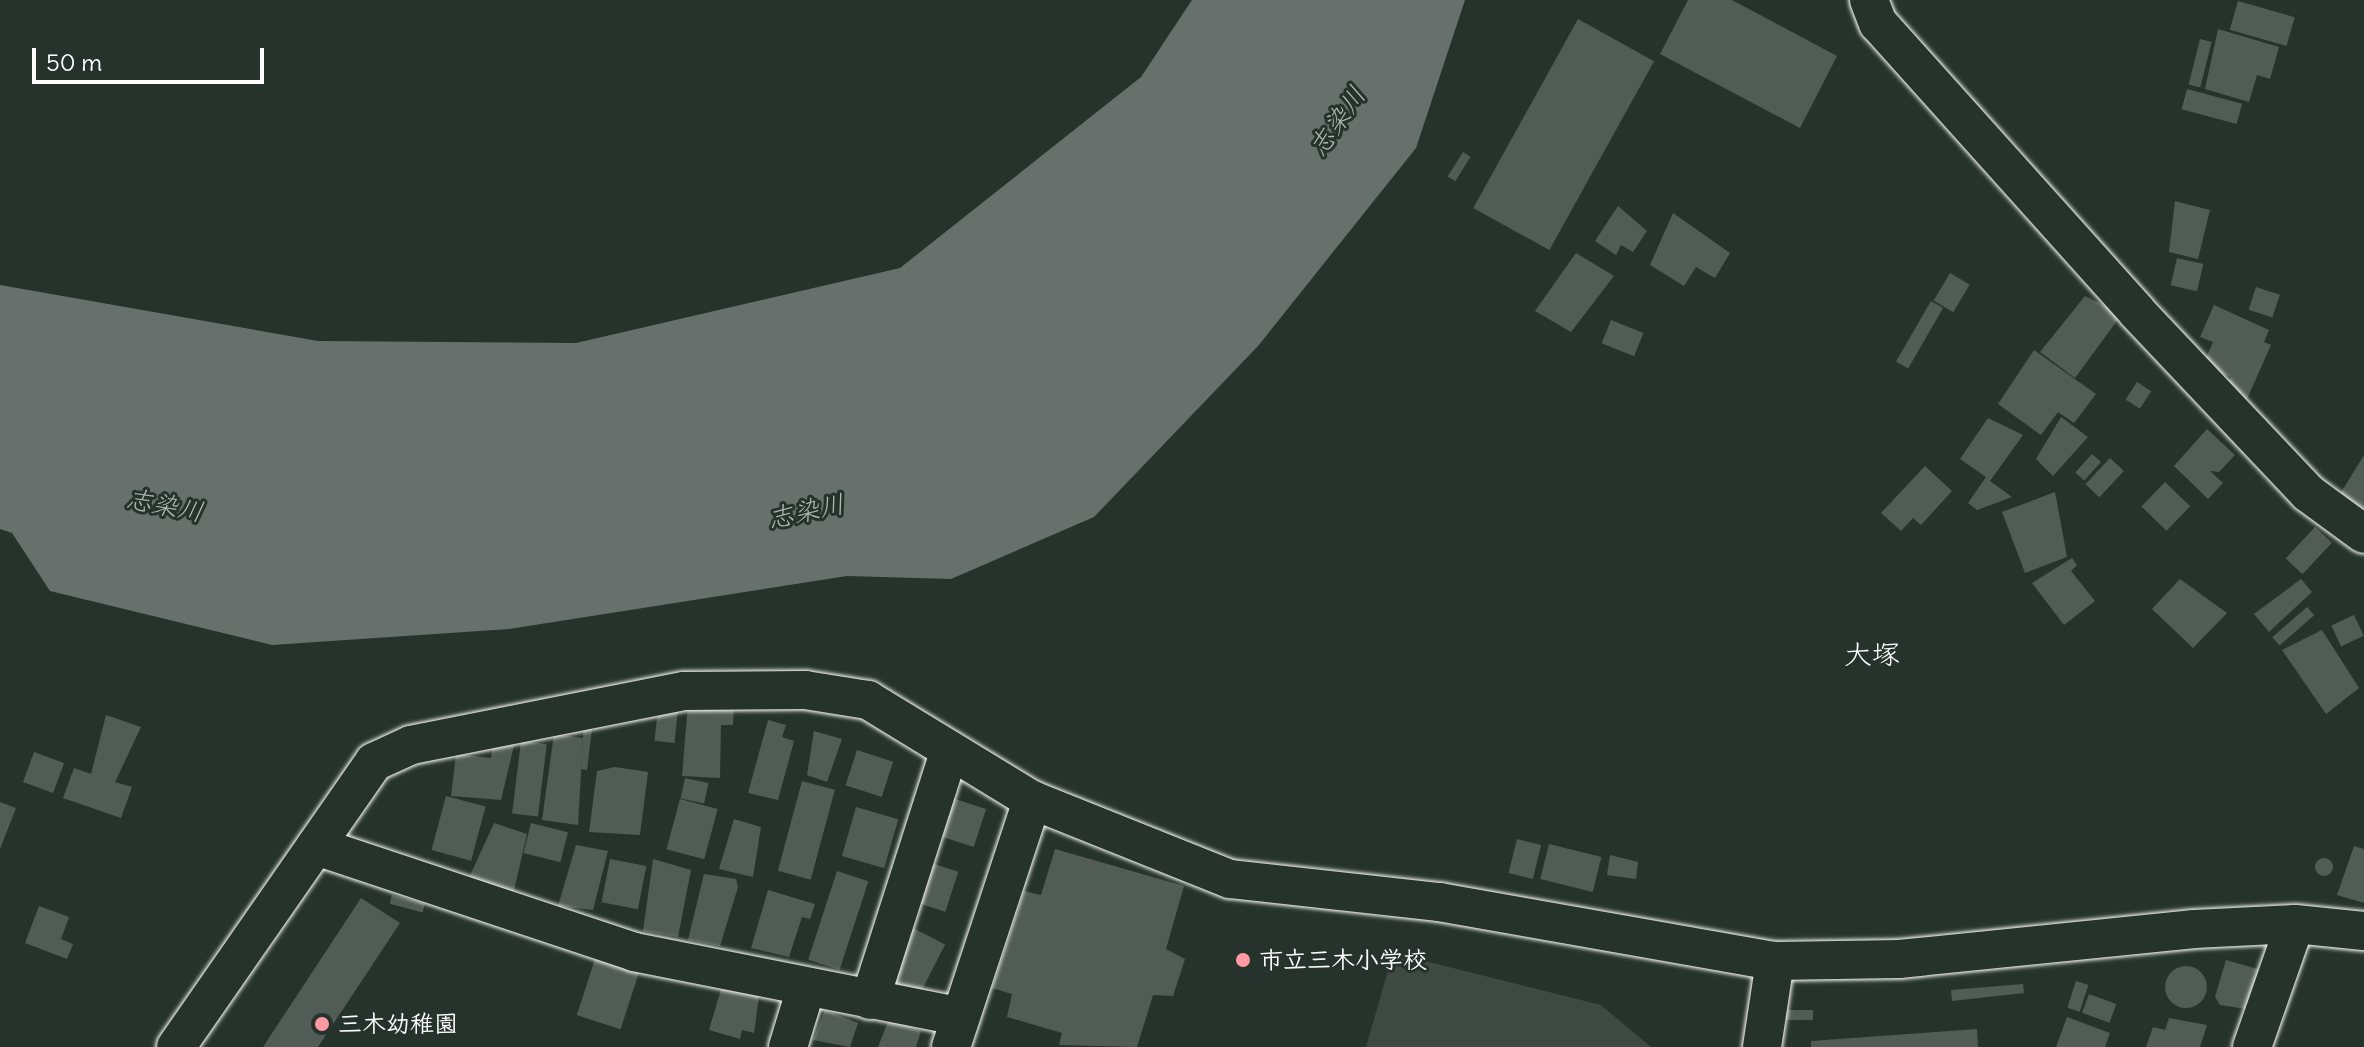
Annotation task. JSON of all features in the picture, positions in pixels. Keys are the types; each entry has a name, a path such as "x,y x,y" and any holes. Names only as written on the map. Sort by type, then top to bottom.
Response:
{"street":[{"path":"1869,0 1878,23 2137,312 2308,493 2364,534"},
{"path":"176,1047 374,762 411,745 684,691 805,690 868,700 1032,800 1230,879 1439,902 1775,961 1899,959 2295,924 2364,931"},
{"path":"870,1000 950,750"},
{"path":"316,846 634,952 870,1000 956,1032 1032,800"},
{"path":"2252,1047 2295,924"},
{"path":"1762,1047 1775,961"},
{"path":"788,1047 806,988"}],"shaded area":[{"path":"1393,953 1601,1005 1651,1047 1366,1047"}],"water":[{"name":"志染川","path":"1192,0 1465,0 1416,148 1258,346 1094,517 951,579 847,576 509,629 272,645 50,591 12,533 0,529 0,285 318,341 576,343 900,268 1141,77"}],"building":[{"path":"1688,0 1732,0 1837,56 1800,128 1660,54"},
{"path":"2238,1 2295,17 2286,46 2230,30"},
{"path":"1578,19 1654,61 1549,250 1473,208"},
{"path":"2218,29 2279,47 2270,79 2257,75 2249,102 2205,89"},
{"path":"2200,39 2212,42 2200,88 2189,85"},
{"path":"2187,89 2242,104 2237,124 2182,109"},
{"path":"1463,152 1471,157 1455,181 1448,177"},
{"path":"2175,201 2210,210 2198,259 2169,252"},
{"path":"1618,206 1647,231 1633,252 1621,245 1616,255 1595,241"},
{"path":"1673,213 1730,253 1715,278 1696,267 1684,286 1650,265"},
{"path":"1576,253 1614,276 1571,332 1535,311"},
{"path":"2177,258 2203,264 2197,291 2171,285"},
{"path":"1950,273 1970,285 1953,312 1934,300"},
{"path":"2256,287 2280,295 2272,318 2249,310"},
{"path":"2085,296 2122,314 2075,378 2040,352"},
{"path":"1931,301 1943,308 1908,369 1896,362"},
{"path":"2214,305 2269,330 2264,342 2271,345 2247,399 2226,389 2231,377 2203,365 2213,342 2200,337"},
{"path":"1611,320 1643,333 1634,356 1602,343"},
{"path":"2034,350 2096,394 2074,423 2058,412 2041,435 1998,404"},
{"path":"2137,382 2151,391 2140,409 2126,400"},
{"path":"2061,417 2088,437 2053,476 2036,459"},
{"path":"1988,418 2023,435 1990,481 2012,497 1977,510 1968,503 1986,477 1960,459"},
{"path":"2207,429 2235,455 2219,472 2210,471 2223,483 2208,499 2174,466"},
{"path":"2092,454 2101,462 2084,481 2075,473"},
{"path":"2364,455 2364,519 2337,499"},
{"path":"2110,458 2124,471 2099,497 2085,484"},
{"path":"1925,466 1952,491 1921,525 1913,518 1901,531 1881,513"},
{"path":"2165,482 2190,506 2167,531 2141,506"},
{"path":"2055,492 2067,557 2025,573 2002,512"},
{"path":"2315,527 2332,543 2302,574 2286,558"},
{"path":"2072,558 2077,565 2071,571 2095,601 2064,625 2032,583"},
{"path":"2180,579 2227,613 2193,648 2152,609"},
{"path":"2301,579 2312,592 2269,632 2254,614"},
{"path":"2307,607 2314,615 2280,645 2272,637"},
{"path":"2354,615 2364,636 2341,646 2331,626"},
{"path":"2322,630 2359,688 2326,714 2282,650"},
{"path":"688,703 734,705 733,725 721,725 720,778 682,776"},
{"path":"658,708 678,710 674,743 655,741"},
{"path":"106,715 141,727 115,782 132,787 121,818 63,798 74,768 91,774"},
{"path":"584,720 593,721 587,770 581,769"},
{"path":"768,720 786,725 782,737 794,741 778,800 748,793"},
{"path":"814,731 842,739 827,782 807,775"},
{"path":"554,734 583,738 578,825 542,820"},
{"path":"516,737 501,800 451,796 456,754 491,758 493,742"},
{"path":"521,741 547,744 538,817 512,813"},
{"path":"857,750 893,762 882,797 846,785"},
{"path":"34,752 64,763 53,793 23,782"},
{"path":"615,767 648,772 640,835 589,832 597,771"},
{"path":"685,778 708,783 704,804 681,799"},
{"path":"802,781 835,790 811,880 778,871"},
{"path":"446,796 486,807 471,861 432,850"},
{"path":"949,797 986,809 974,847 937,835"},
{"path":"680,799 718,809 704,859 667,849"},
{"path":"0,802 16,808 0,849"},
{"path":"856,807 898,819 884,868 842,856"},
{"path":"734,819 761,827 753,877 719,869"},
{"path":"494,823 527,834 513,895 468,880"},
{"path":"531,823 568,832 560,862 524,853"},
{"path":"1517,839 1541,845 1533,879 1509,873"},
{"path":"1549,844 1601,857 1593,892 1540,879"},
{"path":"576,845 608,851 593,910 558,906"},
{"path":"2354,846 2364,849 2364,903 2337,895"},
{"path":"1055,849 1184,886 1166,949 1185,959 1173,996 1153,995 1137,1047 1059,1045 1062,1033 1007,1017 1012,994 992,988 1024,891 1041,895"},
{"path":"1610,855 1638,862 1636,879 1607,875"},
{"path":"2324,858 2333,867 2324,876 2315,867"},
{"path":"610,859 646,866 638,909 602,902"},
{"path":"653,859 691,870 678,937 643,931"},
{"path":"925,861 958,872 945,912 912,901"},
{"path":"837,871 868,881 840,970 808,959"},
{"path":"704,874 736,879 738,887 720,946 688,940"},
{"path":"768,890 815,904 810,919 802,917 789,957 751,948"},
{"path":"392,895 425,904 423,912 390,904"},
{"path":"361,898 400,923 318,1047 263,1047"},
{"path":"39,906 69,917 61,939 73,944 67,959 25,943"},
{"path":"905,924 945,944 919,995 879,975"},
{"path":"595,959 639,973 621,1029 577,1015"},
{"path":"2226,960 2261,970 2247,1009 2220,1005 2215,997"},
{"path":"2186,966 2201,972 2207,987 2201,1002 2186,1008 2171,1002 2165,987 2171,972"},
{"path":"2076,981 2088,985 2080,1012 2067,1008"},
{"path":"2023,984 2024,993 1952,1001 1951,990"},
{"path":"722,986 759,996 754,1033 742,1030 740,1039 709,1030"},
{"path":"2089,994 2116,1004 2109,1023 2082,1013"},
{"path":"825,1010 858,1023 850,1047 813,1040"},
{"path":"1785,1010 1813,1010 1813,1020 1785,1020"},
{"path":"2067,1017 2110,1033 2105,1047 2056,1047"},
{"path":"2169,1018 2207,1025 2200,1047 2146,1047 2153,1027 2165,1030"},
{"path":"889,1019 921,1031 916,1047 878,1047"},
{"path":"1977,1029 1978,1047 1811,1047 1811,1041"}],"place":[{"name":"市立三木小学校","path":"1243,960"},
{"name":"三木幼稚園","path":"322,1024"}],"district":[{"name":"大塚","path":"1872,654"}]}
